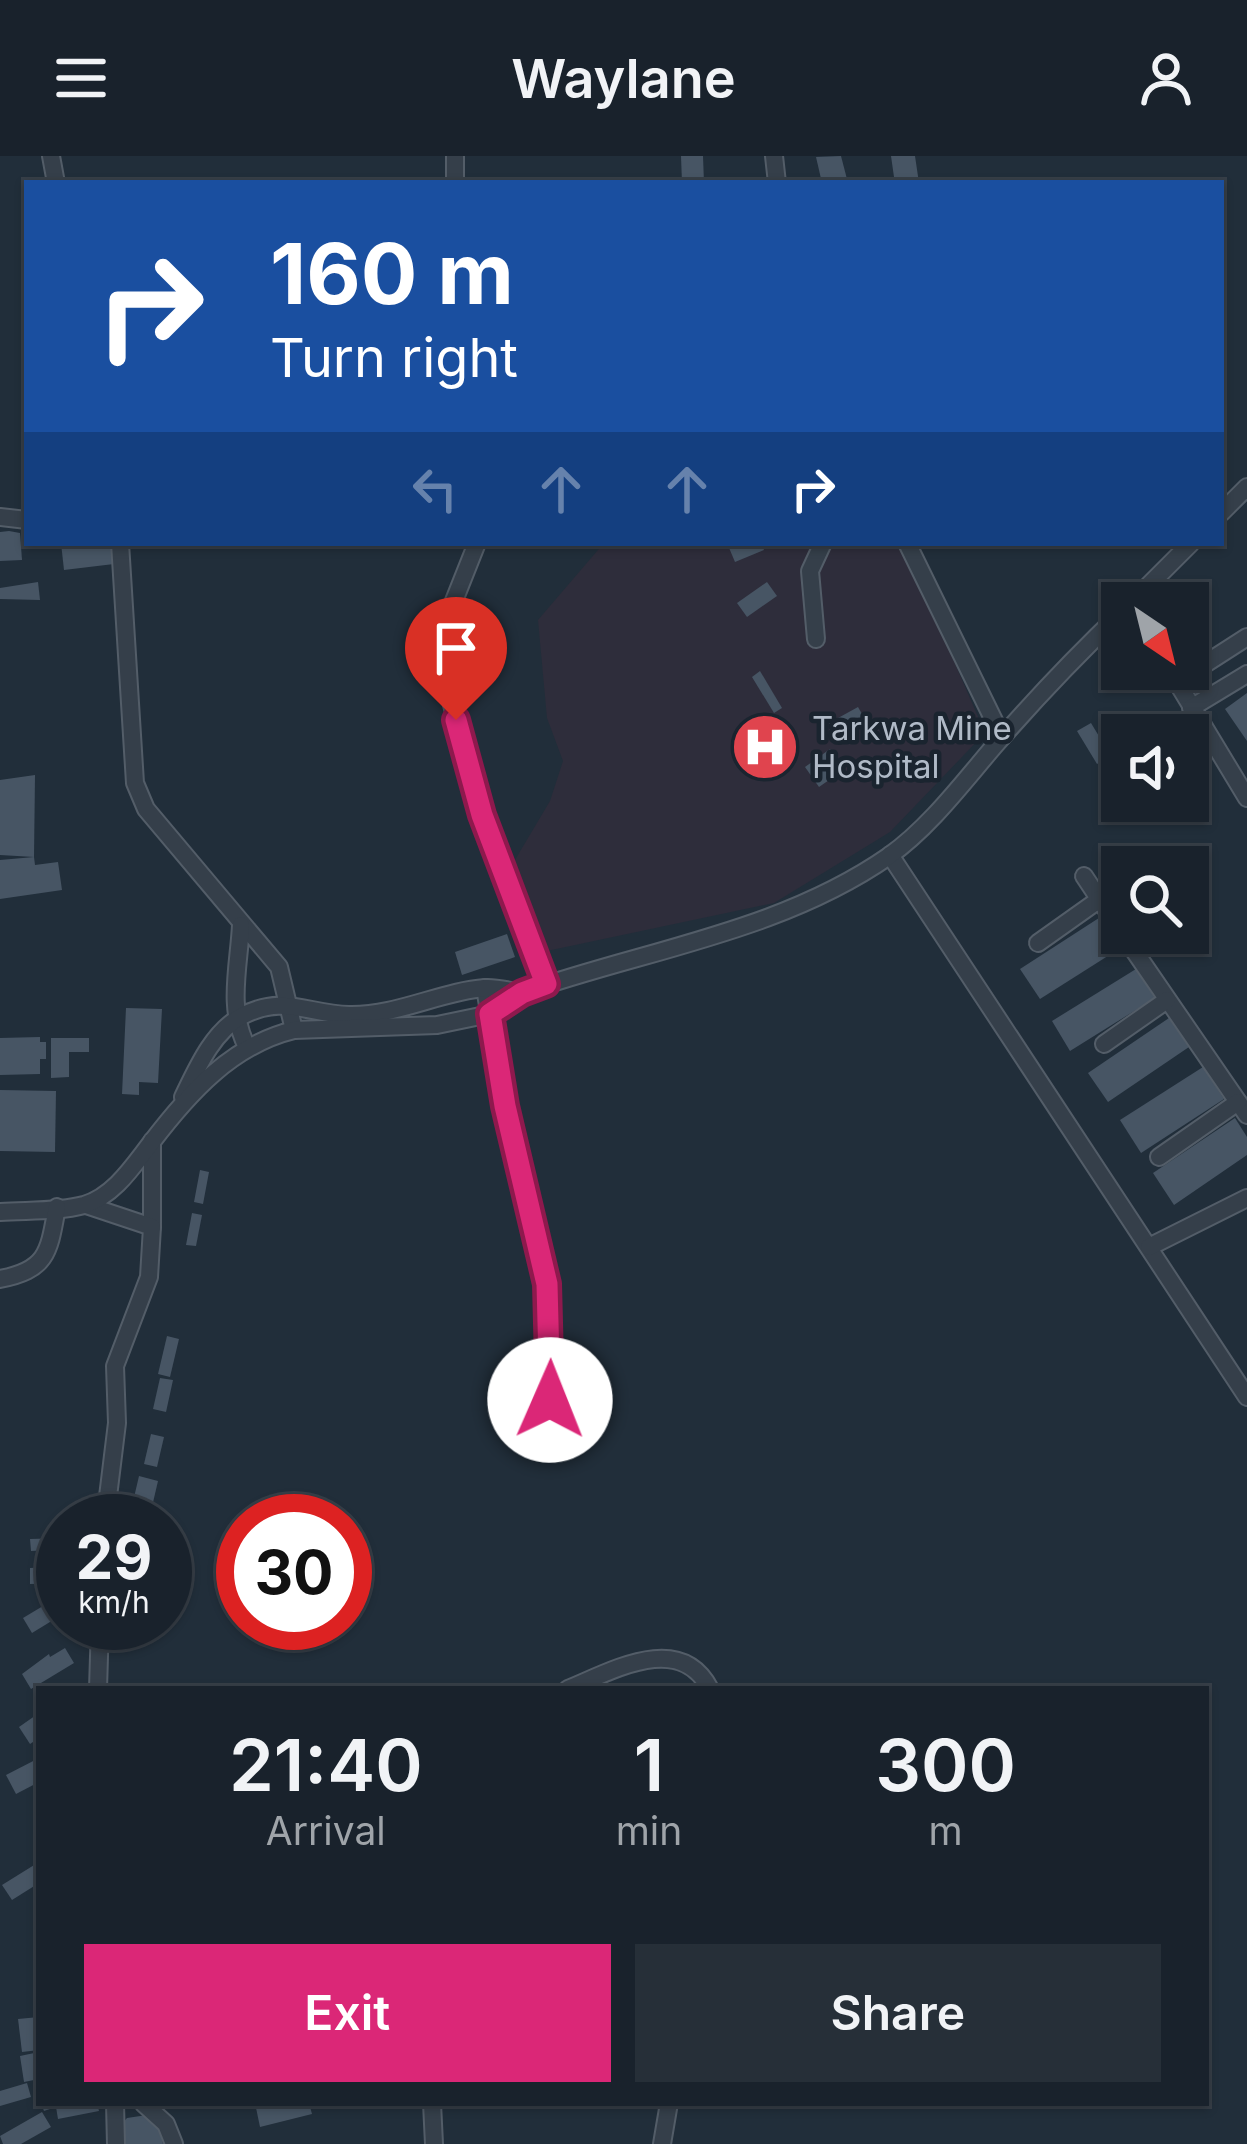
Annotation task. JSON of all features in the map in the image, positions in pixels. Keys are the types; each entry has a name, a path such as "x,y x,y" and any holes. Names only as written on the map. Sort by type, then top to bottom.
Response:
{"street":[{"path":"1224,510 1247,487"},
{"path":"120,546 135,783 146,809 279,968 294,1030"},
{"path":"476,546 436,646 482,815 546,984"},
{"path":"816,639 810,572 823,546"},
{"path":"909,546 1002,736"},
{"path":"1152,582 1188,546"},
{"path":"176,1113 218,1036 236,1019 277,1003 314,1012 436,1025 490,1014 546,984 778,914 890,855 1101,633"},
{"path":"1209,658 1247,638"},
{"path":"1191,709 1247,674"},
{"path":"1181,690 1247,798"},
{"path":"890,855 1247,1397"},
{"path":"1038,943 1100,899 1084,876"},
{"path":"241,925 236,1019 247,1047"},
{"path":"1136,954 1243,1108 1159,1157"},
{"path":"86,1205 126,1175 176,1113 247,1047 294,1030 388,1019 485,988 522,993"},
{"path":"485,988 505,1106 547,1284 549,1449"},
{"path":"1104,1044 1168,1000"},
{"path":"108,1494 117,1423 115,1366 149,1277 152,1141"},
{"path":"1149,1247 1247,1198"},
{"path":"0,1212 86,1205 152,1227"},
{"path":"0,1279 25,1274 40,1263 50,1248 57,1208"},
{"path":"98,1686 99,1650"},
{"path":"576,1686 660,1655 685,1663 708,1686"},
{"path":"115,2106 116,2144"},
{"path":"146,2106 166,2124 174,2144"},
{"path":"432,2106 434,2144"},
{"path":"662,2144 668,2106"}],"shaded area":[{"name":"Tarkwa Mine Hospital","path":"601,546 904,546 985,733 890,832 774,903 542,952 509,870 550,801 563,761 547,718 538,620"}],"building":[{"path":"681,156 703,156 704,180 682,180"},
{"path":"841,156 847,180 821,180 816,157"},
{"path":"891,156 915,156 919,180 889,180 894,177"},
{"path":"0,532 20,533 22,560 0,561"},
{"path":"61,546 112,546 114,564 64,570"},
{"path":"728,546 762,546 764,550 735,562"},
{"path":"38,582 40,600 0,599 0,588"},
{"path":"767,582 777,596 747,617 737,603"},
{"path":"760,671 782,708 774,713 752,677"},
{"path":"1247,693 1247,741 1225,709"},
{"path":"858,707 866,721 836,737 829,723"},
{"path":"1091,723 1101,740 1101,762 1097,764 1077,731"},
{"path":"830,749 845,769 819,787 805,767"},
{"path":"35,775 34,857 0,855 0,780"},
{"path":"34,857 35,865 58,862 62,890 0,899 0,860"},
{"path":"1101,917 1101,954 1111,954 1040,999 1020,969"},
{"path":"507,934 515,957 462,975 455,952"},
{"path":"1136,969 1155,998 1070,1051 1052,1021"},
{"path":"126,1008 162,1009 158,1083 139,1082 139,1095 122,1094"},
{"path":"1169,1018 1189,1047 1108,1102 1088,1073"},
{"path":"40,1037 40,1042 46,1042 46,1059 40,1059 40,1074 0,1075 0,1038"},
{"path":"51,1038 89,1038 89,1052 69,1052 69,1077 51,1078"},
{"path":"1203,1067 1224,1099 1141,1153 1120,1120"},
{"path":"0,1090 56,1091 55,1152 0,1151"},
{"path":"1235,1118 1247,1137 1247,1155 1174,1205 1153,1173"},
{"path":"200,1170 209,1172 203,1204 194,1202"},
{"path":"192,1213 202,1215 196,1246 186,1245"},
{"path":"167,1336 179,1339 170,1377 158,1374"},
{"path":"160,1378 173,1380 166,1412 153,1409"},
{"path":"151,1434 164,1437 157,1467 144,1464"},
{"path":"139,1476 158,1481 155,1494 135,1494"},
{"path":"30,1568 36,1568 36,1584 30,1584"},
{"path":"36,1610 36,1631 32,1633 23,1618"},
{"path":"66,1650 74,1663 31,1689 22,1674"},
{"path":"36,1715 36,1740 30,1744 19,1727"},
{"path":"36,1760 36,1784 16,1794 6,1775"},
{"path":"36,1864 36,1885 12,1900 2,1885"},
{"path":"36,2017 36,2050 22,2052 18,2019"},
{"path":"36,2053 36,2080 24,2082 20,2056"},
{"path":"27,2083 31,2097 0,2106 0,2091"},
{"path":"42,2106 98,2106 99,2111 58,2119 56,2107 44,2111"},
{"path":"256,2106 310,2106 312,2114 260,2127"},
{"path":"42,2112 51,2127 21,2144 3,2144 0,2136"},
{"path":"127,2118 157,2118 163,2144 124,2144 120,2126"}],"place":[{"name":"Tarkwa Mine Hospital","path":"765,747"}],"route":[{"path":"456,720 482,815 546,984 490,1014 505,1106 547,1284 550,1400"}]}
